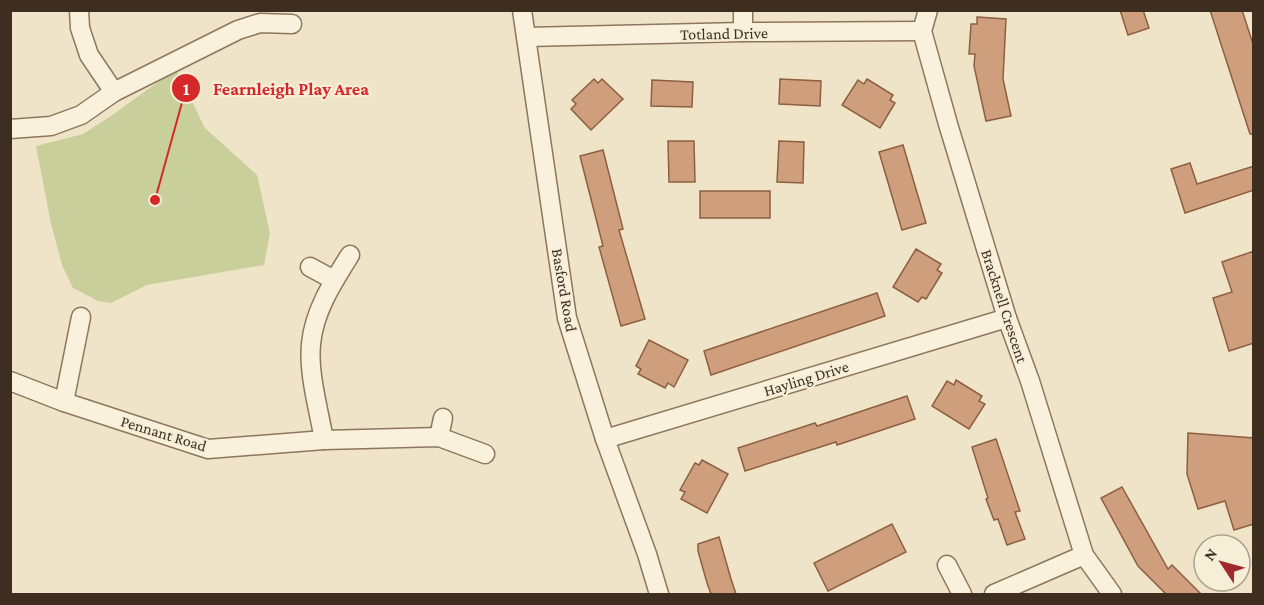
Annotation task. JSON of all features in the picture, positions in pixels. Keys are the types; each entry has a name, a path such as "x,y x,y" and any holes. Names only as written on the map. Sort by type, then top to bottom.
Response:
{"street":[{"path":"79,10 80,28 89,55 114,92"},
{"name":"Basford Road","path":"522,10 567,318 605,439 647,554 659,594"},
{"path":"743,10 743,32"},
{"path":"922,31 928,10"},
{"path":"10,129 51,126 81,115 114,92 260,17 292,24"},
{"name":"Totland Drive","path":"526,37 922,31"},
{"name":"Bracknell Crescent","path":"922,31 1007,318 1030,381 1084,555 1112,594"},
{"path":"324,440 311,368 311,344 316,319 334,280 350,255"},
{"path":"310,267 334,280"},
{"path":"64,402 81,317"},
{"name":"Hayling Drive","path":"605,439 1007,318"},
{"name":"Pennant Road","path":"10,381 64,402 208,448 324,440 440,437 485,454"},
{"path":"440,437 443,418"},
{"path":"994,594 1084,555"},
{"path":"947,565 962,594"}],"green space":[{"path":"176,69 205,128 257,175 270,233 264,265 147,285 111,303 98,301 73,288 62,265 51,224 36,146 83,134"}],"building":[{"path":"1120,10 1143,10 1149,28 1128,35"},
{"path":"1210,10 1242,10 1254,47 1254,134 1250,134"},
{"path":"977,17 1006,19 1003,79 1011,116 986,121 974,66 975,54 969,54 971,24 977,24"},
{"path":"594,79 598,83 602,79 623,99 591,130 571,109 576,104 572,100"},
{"path":"780,79 821,81 820,106 779,104"},
{"path":"867,79 893,95 890,100 895,103 880,128 842,105 858,80 864,84"},
{"path":"652,80 693,82 692,107 651,106"},
{"path":"668,141 694,141 695,182 669,182"},
{"path":"779,141 804,142 803,183 777,182"},
{"path":"903,145 926,223 902,230 879,152"},
{"path":"603,150 623,229 619,230 645,319 621,326 599,247 603,246 580,156"},
{"path":"1190,163 1197,184 1254,166 1254,190 1185,213 1171,169"},
{"path":"700,191 770,191 770,218 700,218"},
{"path":"916,249 941,264 937,270 942,273 926,299 922,297 918,302 893,287"},
{"path":"1254,251 1254,343 1229,351 1213,298 1232,292 1222,262"},
{"path":"877,293 885,316 711,375 704,351"},
{"path":"649,340 688,360 674,387 668,383 665,388 638,374 641,369 636,366"},
{"path":"956,380 982,396 979,401 985,404 969,429 932,406 947,381 954,385"},
{"path":"907,396 915,419 837,445 836,442 745,471 738,448 815,423 817,426"},
{"path":"1188,433 1254,438 1254,524 1234,530 1225,501 1198,509 1187,474"},
{"path":"996,439 1020,511 1015,512 1025,539 1007,545 998,519 994,520 986,499 988,498 972,447"},
{"path":"702,460 728,474 707,513 681,499 685,492 680,490 695,463 699,465"},
{"path":"1122,487 1168,569 1172,565 1192,585 1192,593 1201,594 1166,594 1138,566 1101,498"},
{"path":"892,524 906,552 828,591 814,563"},
{"path":"719,537 736,594 711,594 707,583 698,544"}],"place":[{"name":"Fearnleigh Play Area","path":"155,200"}]}
